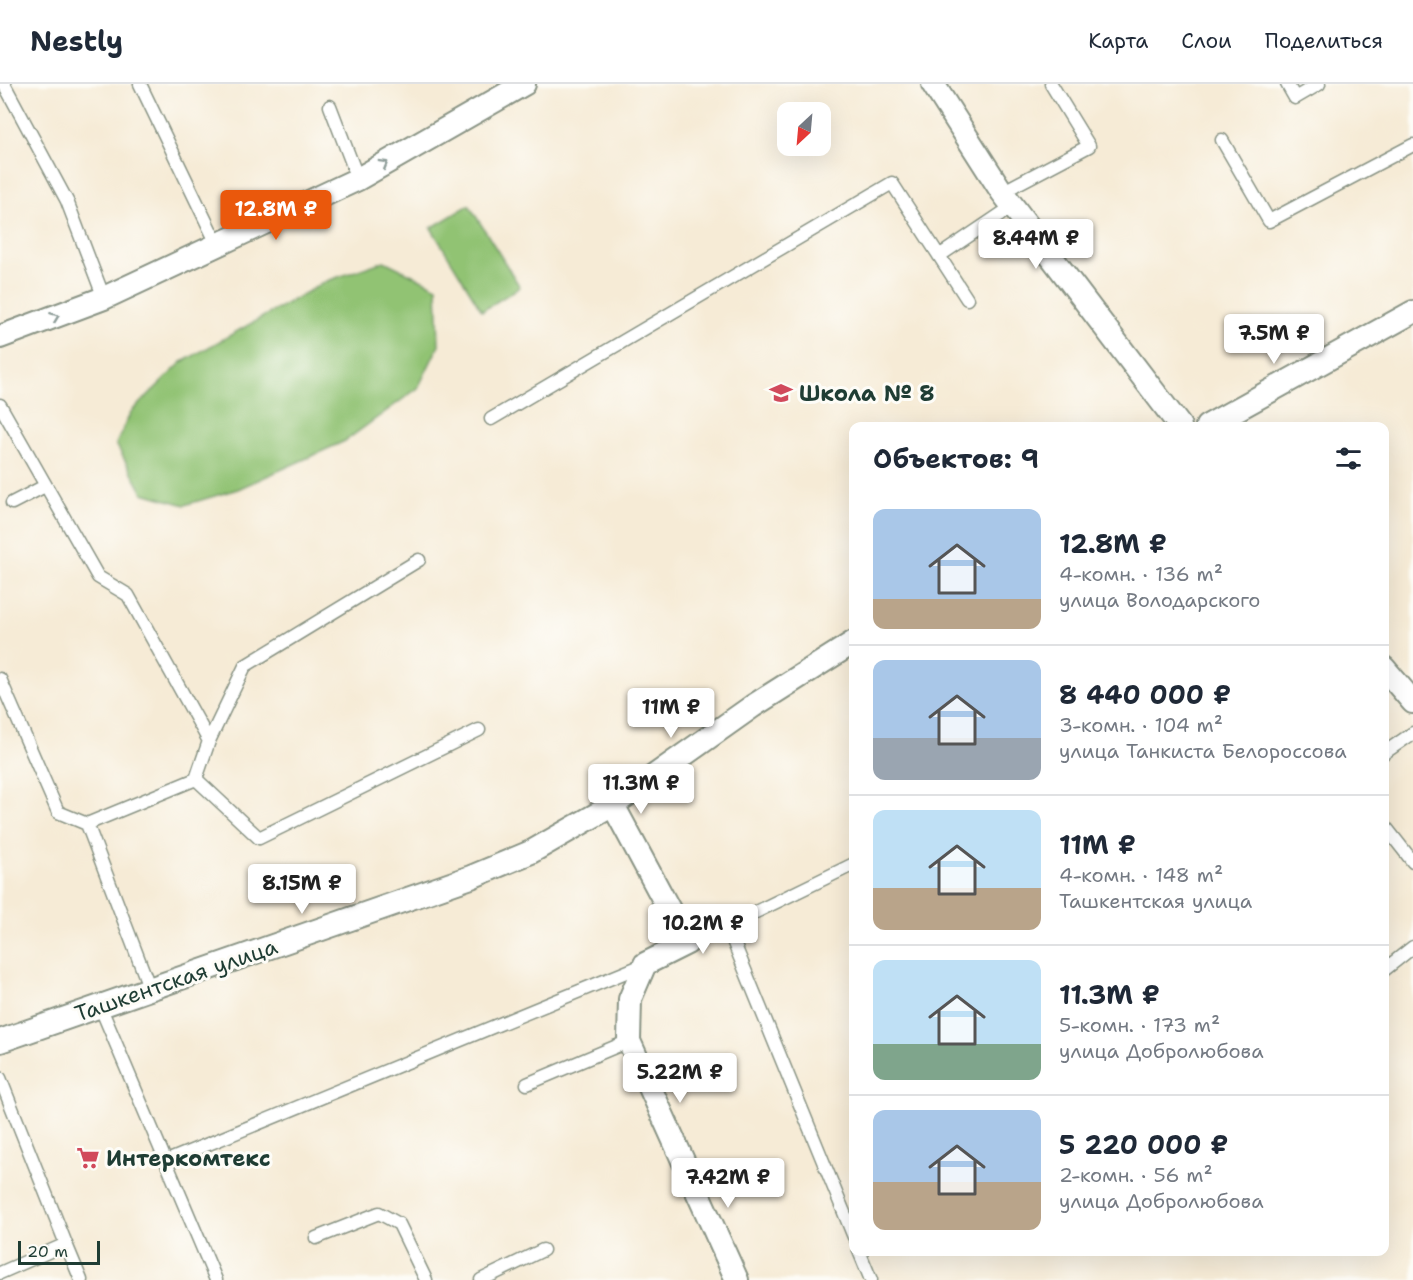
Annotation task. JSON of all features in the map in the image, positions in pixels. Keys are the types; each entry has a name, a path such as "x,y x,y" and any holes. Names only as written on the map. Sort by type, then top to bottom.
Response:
{"street":[{"path":"0,337 104,298 358,179 524,84"},
{"path":"933,84 1007,199 1177,422"},
{"path":"1214,422 1413,312"},
{"name":"Ташкентская улица","path":"0,1041 471,878 531,852 613,806 753,706 849,645"},
{"path":"1389,674 1413,702"},
{"path":"613,806 687,943 645,964 630,999 629,1041 737,1280"}],"lane":[{"path":"4,84 67,201 104,298"},
{"path":"140,84 218,246"},
{"path":"939,256 1007,199 1089,146 1051,84"},
{"path":"1287,84 1295,98 1320,84"},
{"path":"330,106 358,179"},
{"path":"1222,140 1269,221 1413,145"},
{"path":"491,419 892,183 967,299"},
{"path":"0,405 98,577 128,595 210,741"},
{"path":"12,503 45,486"},
{"path":"0,679 58,812 87,824 196,779 210,741 244,666 419,560"},
{"path":"196,779 259,838 479,730"},
{"path":"1389,750 1413,733"},
{"path":"87,824 150,989"},
{"path":"1389,831 1413,862"},
{"path":"687,943 728,926 849,866"},
{"path":"728,926 849,1225"},
{"path":"1389,966 1413,947"},
{"path":"167,1161 645,964"},
{"path":"100,1006 216,1280"},
{"path":"527,1084 629,1041"},
{"path":"0,1078 81,1280"},
{"path":"316,1238 379,1213 399,1224 426,1280"},
{"path":"0,1273 66,1244"},
{"path":"481,1280 543,1250"},
{"path":"861,1256 871,1280"}],"green space":[{"path":"469,205 520,287 482,311 431,228"},
{"path":"384,261 437,287 439,345 418,388 345,441 238,489 185,505 143,493 116,444 131,412 182,362 327,281"}],"place":[{"name":"Школа № 8","path":"781,393"},
{"name":"Интеркомтекс","path":"88,1158"}]}
